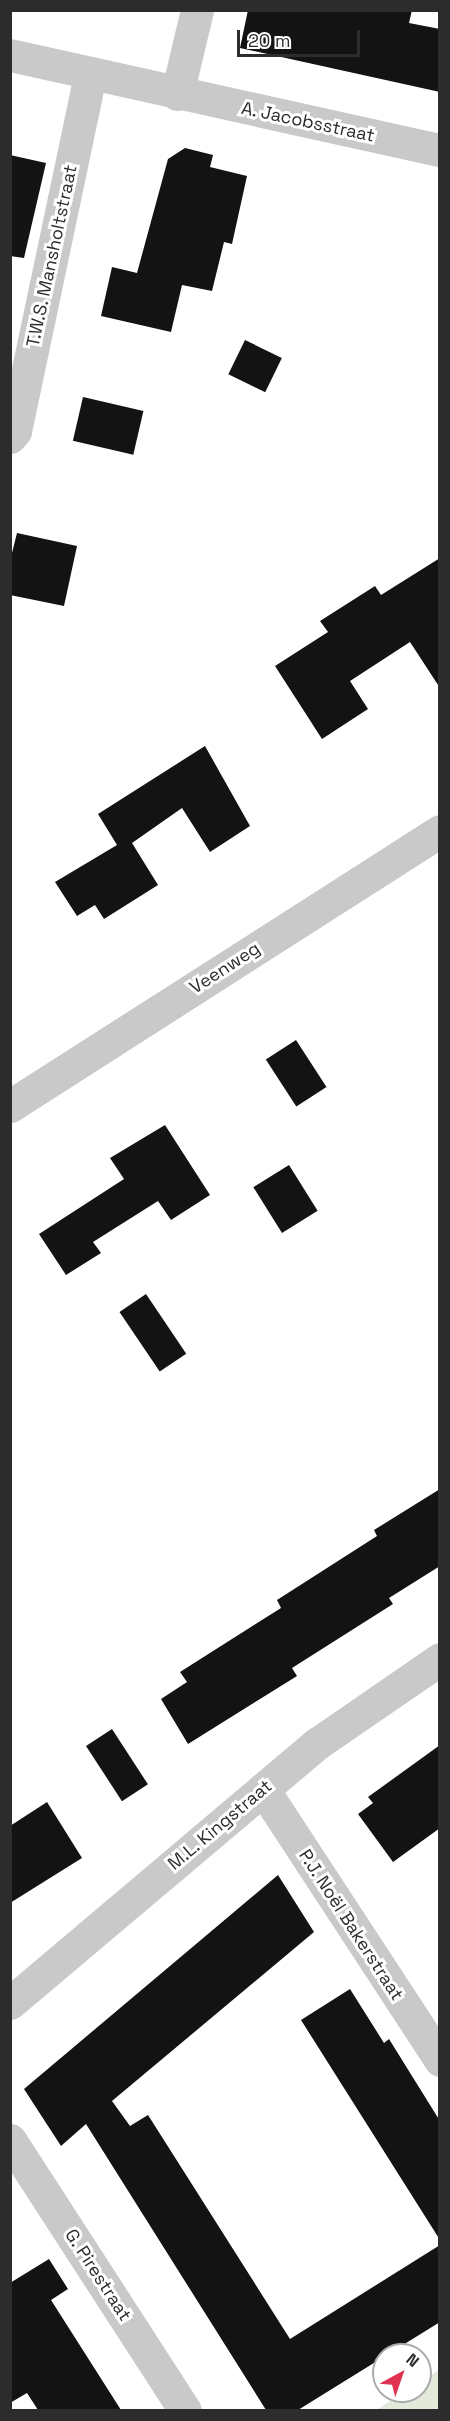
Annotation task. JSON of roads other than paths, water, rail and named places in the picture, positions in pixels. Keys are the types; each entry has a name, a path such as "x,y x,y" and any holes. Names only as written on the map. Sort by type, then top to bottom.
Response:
{"street":[{"path":"177,94 197,10"},
{"name":"A. Jacobsstraat","path":"10,55 177,94 440,150"},
{"name":"T.W.S. Mansholtstraat","path":"10,437 15,431 90,74"},
{"name":"Veenweg","path":"10,1106 440,831"},
{"name":"M.L. Kingstraat","path":"10,2003 318,1743 440,1659"},
{"name":"P.J. Noël Bakerstraat","path":"263,1789 440,2060"},
{"name":"G. Pirestraat","path":"10,2140 185,2410"}]}
